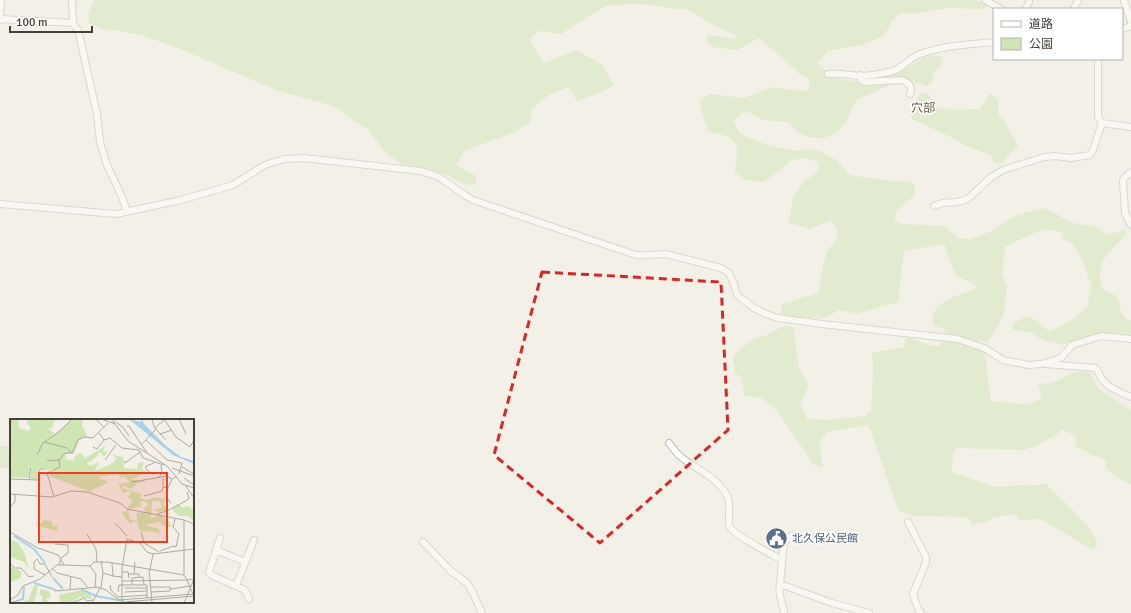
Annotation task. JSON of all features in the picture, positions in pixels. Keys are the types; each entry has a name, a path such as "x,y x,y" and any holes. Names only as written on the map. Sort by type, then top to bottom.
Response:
{"street":[{"path":"1,0 0,20 73,23"},
{"path":"72,0 73,23 78,30 97,114 100,142 107,166 122,197 127,212"},
{"path":"985,0 999,8"},
{"path":"1124,0 1131,22"},
{"path":"1026,8 1028,2"},
{"path":"828,74 838,73 860,76 891,72 902,68 916,55 947,46 993,42"},
{"path":"934,206 943,203 959,202 969,198 990,178 1003,170 1044,157 1055,156 1071,158 1090,155 1102,124 1098,117 1098,60"},
{"path":"860,76 865,82 902,80 911,86 910,94"},
{"path":"1102,124 1131,127"},
{"path":"0,204 116,214 181,200 233,185 265,165 284,160 304,158 421,171 440,177 473,200 636,255 648,256 666,254 721,268 729,273 737,295 754,308 777,318 958,338 984,348 1003,360 1029,365 1041,364 1095,368 1098,370 1104,382 1113,389 1131,396"},
{"path":"1131,172 1124,178 1123,181 1126,213 1131,225"},
{"path":"1041,364 1061,358 1072,345 1101,336 1106,335 1131,339"},
{"path":"669,443 681,457 711,476 725,492 730,505 729,526 746,540 782,560"},
{"path":"908,522 926,556 926,562 913,594 918,609 921,613"},
{"path":"784,613 779,596 782,560 784,542 791,536"},
{"path":"220,538 209,572 211,575 245,590 250,599"},
{"path":"236,586 254,540"},
{"path":"423,542 451,571 467,583 482,613"},
{"path":"216,550 246,562"},
{"path":"780,584 832,603 869,613"}],"highlighted area":[{"path":"542,272 721,282 728,430 600,543 494,455"}],"green space":[{"path":"95,0 976,0 986,4 987,8 978,9 949,8 908,14 903,12 896,16 885,33 880,37 866,43 828,51 818,63 833,77 849,81 886,77 909,67 924,58 934,55 942,57 942,64 934,73 932,82 927,86 905,78 857,100 844,124 837,132 824,138 813,138 801,134 788,122 763,120 748,112 741,113 734,121 740,134 767,145 797,151 810,149 820,151 836,160 850,175 890,181 906,181 915,184 914,196 896,211 894,221 903,224 944,226 958,238 970,239 992,231 1015,215 1046,208 1071,222 1094,226 1106,235 1125,230 1126,235 1105,258 1100,270 1100,278 1102,288 1118,297 1122,314 1131,321 1131,335 1120,333 1088,337 1062,345 1039,338 1032,333 1012,330 1013,325 1024,316 1034,319 1050,332 1072,320 1087,307 1091,287 1084,264 1073,244 1062,238 1063,233 1046,229 1029,235 1005,247 1002,274 1007,286 1004,313 997,328 987,343 978,340 985,353 991,401 1028,405 1042,398 1038,384 1052,383 1074,372 1089,372 1099,389 1131,411 1131,484 1127,483 1106,469 1106,460 1092,455 1075,446 1076,436 1061,429 1058,434 1024,450 956,448 953,452 952,472 995,487 1046,484 1090,529 1098,545 1091,549 1041,519 1020,520 1014,514 994,517 989,521 972,525 968,517 912,516 898,510 870,428 866,425 827,432 819,443 823,467 814,465 777,411 761,398 744,396 742,378 735,373 733,357 751,340 767,335 783,326 793,327 799,368 809,385 801,403 807,419 830,420 865,416 871,411 873,376 872,353 904,347 906,336 929,345 940,346 945,329 935,326 933,318 935,311 939,305 946,301 978,288 973,283 959,277 951,265 944,244 904,251 898,302 857,314 839,310 825,318 793,317 781,314 781,304 818,293 827,251 837,239 838,231 831,220 810,229 789,223 793,196 803,183 818,171 818,162 806,158 792,160 764,182 744,180 735,172 737,150 734,142 726,136 708,131 700,106 700,100 710,94 744,98 773,87 800,91 808,90 810,80 798,73 759,38 737,50 712,47 705,38 710,35 734,39 738,35 725,31 686,9 672,9 653,5 630,4 605,6 561,34 539,31 529,40 544,63 576,50 603,65 614,85 602,92 577,101 568,87 549,95 532,109 531,122 513,133 464,151 456,165 476,176 476,185 463,184 447,175 425,168 401,164 386,153 367,129 333,106 278,91 178,48 144,36 107,30 89,24 89,11"},
{"path":"928,93 937,107 958,110 980,109 990,93 998,99 999,116 1005,121 1018,146 1001,163 995,163 990,155 964,145 957,140 912,119 909,112 920,94"},
{"path":"0,446 10,447 10,468 0,468"}],"place":[{"name":"北久保公民館","path":"777,538"}],"district":[{"name":"穴部","path":"923,108"}]}
